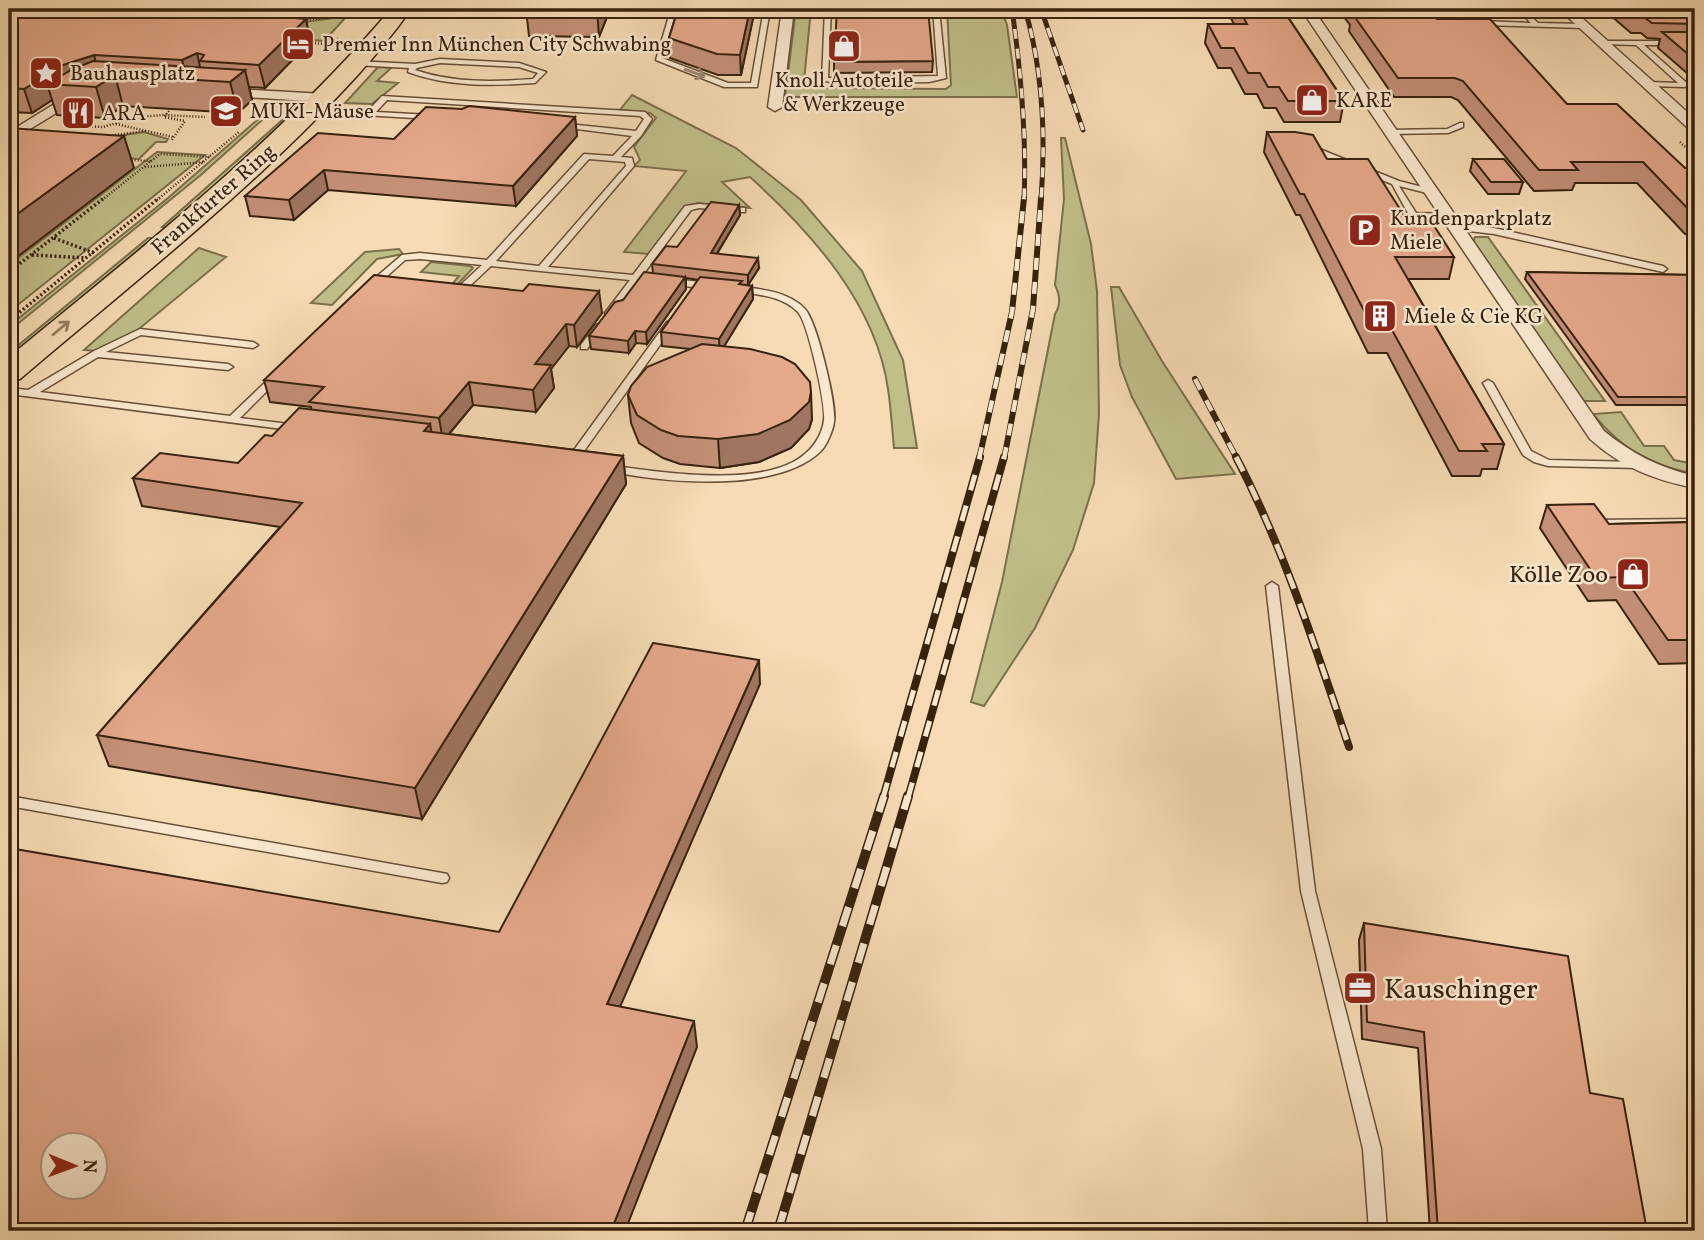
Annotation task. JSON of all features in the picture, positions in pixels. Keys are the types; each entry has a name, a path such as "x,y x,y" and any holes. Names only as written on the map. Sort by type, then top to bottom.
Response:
{"main road":[{"name":"Frankfurter Ring","path":"9,372 219,194 311,102 355,63 401,9"},
{"name":"Frankfurter Ring","path":"9,342 216,172 311,102 375,11"}],"street":[{"path":"775,107 788,9"},
{"path":"1307,9 1598,435 1613,449 1653,473 1695,482"},
{"path":"1565,9 1695,127"},
{"path":"9,138 76,94 96,86"},
{"path":"201,91 311,102"}],"lane":[{"path":"674,9 658,59 727,85 754,85 767,9"},
{"path":"828,9 824,79 834,81 942,78 936,9"},
{"path":"1467,9 1480,23 1584,26"},
{"path":"1520,9 1537,25"},
{"path":"1602,43 1695,43"},
{"path":"1639,43 1695,93"},
{"path":"355,63 415,66 440,61 519,65 543,72 535,81 513,83 425,78 410,71 415,66"},
{"path":"1649,85 1685,85"},
{"path":"369,114 385,98 642,114 648,119 615,159"},
{"path":"311,102 369,114 438,118"},
{"path":"549,124 638,134"},
{"path":"1390,132 1448,131 1460,125"},
{"path":"1298,146 1396,183 1431,192"},
{"path":"441,296 453,297 489,263 587,156 629,160 630,166 542,268"},
{"path":"1396,183 1395,186 1413,215 1494,230 1663,269"},
{"path":"584,347 688,208 699,206 742,210"},
{"path":"359,297 402,258 420,256 765,292 803,310 808,318 830,419 821,444 788,466 760,475 727,479 689,479 597,466"},
{"path":"690,296 698,284"},
{"path":"369,288 381,289"},
{"path":"570,463 674,318"},
{"path":"29,394 96,354 140,332 253,345"},
{"path":"96,354 228,368"},
{"path":"232,420 281,373"},
{"path":"1488,383 1527,453 1538,460 1639,464"},
{"path":"9,391 313,430"},
{"path":"557,461 583,465"},
{"path":"1593,523 1695,522"},
{"path":"1272,586 1308,891 1372,1149 1378,1231"},
{"path":"9,801 442,878"}],"path":[{"path":"291,19 310,21 375,11"},
{"path":"309,43 329,44"},
{"path":"163,115 169,111"},
{"path":"163,115 185,121 170,141"},
{"path":"32,122 103,127 137,117 205,117"},
{"path":"115,123 173,137"},
{"path":"100,137 146,131"},
{"name":"Frankfurter Ring","path":"9,321 212,157 239,132"},
{"path":"9,272 160,154 212,157"},
{"path":"117,159 151,162"},
{"path":"144,167 205,162"},
{"path":"53,238 94,253"},
{"path":"32,246 42,246"},
{"path":"31,255 86,258"}],"shaded area":[{"path":"155,9 351,9 348,12 307,19"},
{"path":"796,9 811,9 804,81 822,84 822,88 946,89 951,85 947,9 1001,9 1007,25 1017,97 785,97"},
{"path":"347,16 324,41 299,39 305,22"},
{"path":"378,67 391,68 377,81 398,83 372,104 345,103"},
{"path":"632,95 736,148 801,200 862,271 903,360 917,448 894,448 889,396 881,358 855,299 796,221 750,177 722,182 750,208 698,203 684,207 649,254 624,252 686,171 634,166 640,160 634,147 656,118 650,113 620,110"},
{"path":"302,105 169,228 162,227"},
{"path":"275,107 202,174 9,331 9,326 168,198"},
{"path":"144,132 168,139 166,142 156,142 139,159 19,150"},
{"path":"1061,138 1065,138 1091,244 1097,291 1099,414 1094,483 1073,550 1035,628 984,706 971,702 1002,582 1059,304 1055,285 1064,199"},
{"path":"157,152 205,155 9,312 9,265"},
{"path":"1475,237 1488,237 1605,401 1584,401 1473,242"},
{"path":"148,238 156,238 9,361 9,353"},
{"path":"199,248 226,257 134,333 98,351 84,350"},
{"path":"399,249 403,254 377,259 332,305 311,303 365,252"},
{"path":"431,262 473,268 455,287 449,288 459,276 421,272"},
{"path":"1111,287 1119,287 1162,361 1235,474 1176,479 1132,397 1120,365"},
{"path":"1621,412 1644,446 1664,446 1674,460 1695,464 1695,474 1664,466 1638,454 1615,437 1593,414"}],"building":[{"path":"9,9 189,9 306,19 259,65 200,61 204,55 197,53 182,60 94,55 63,65 24,89 9,88"},
{"path":"678,9 750,9 740,55 717,54 669,38"},
{"path":"837,9 928,9 933,61 834,62"},
{"path":"1239,9 1286,9 1289,13 1285,13 1344,101 1288,101 1279,87 1268,87 1260,73 1248,73 1234,48 1221,48 1208,24 1247,24"},
{"path":"1354,9 1428,9 1437,19 1490,19 1567,104 1617,104 1685,168 1694,168 1695,213 1692,213 1643,162 1571,162 1578,170 1539,170 1463,81 1455,78 1398,78 1352,13 1358,13"},
{"path":"1625,9 1695,9 1695,24 1652,23 1645,18 1636,18"},
{"path":"1662,32 1695,32 1695,60"},
{"path":"93,61 245,70 230,82 115,75 96,87 47,84"},
{"path":"469,106 575,117 513,186 324,170 289,200 245,196 318,133 394,139 426,107 462,109"},
{"path":"9,128 124,136 9,220"},
{"path":"1267,132 1313,135 1327,159 1368,159 1407,220 1431,221 1454,257 1395,257 1504,444 1482,444 1487,451 1459,451 1392,330 1374,330 1304,194 1300,194"},
{"path":"1473,159 1504,159 1523,182 1491,182"},
{"path":"711,202 739,205 711,253 758,258 748,275 652,264 666,246 677,247"},
{"path":"644,272 685,277 646,332 635,331 628,341 589,336 615,302 623,300"},
{"path":"1527,272 1695,275 1695,397 1618,397"},
{"path":"374,275 523,291 529,284 599,291 574,325 566,324 535,364 551,365 533,390 469,382 439,418 309,402 324,387 264,380"},
{"path":"700,277 742,281 739,284 752,286 719,339 661,332"},
{"path":"702,344 750,349 782,357 795,364 810,382 809,402 790,420 758,434 718,439 678,436 661,430 637,415 628,395 631,386 647,367"},
{"path":"299,408 430,424 424,431 623,456 415,788 97,735 302,503 133,478 160,453 238,463 265,435 272,436"},
{"name":"Kölle Zoo","path":"1594,504 1609,524 1695,522 1695,640 1668,640 1624,577 1596,578 1547,505"},
{"path":"653,643 759,660 607,1004 694,1021 611,1231 9,1231 9,848 499,932"},
{"path":"1364,923 1568,956 1590,1093 1623,1099 1647,1231 1438,1231 1424,1032 1367,1022"}],"tram line":[{"path":"236,17 275,9"}],"railway":[{"path":"1012,9 1022,104 1024,200"},
{"path":"1025,9 1036,56 1042,103 1041,200"},
{"path":"1041,9 1083,130"},
{"path":"979,459 1012,312 1024,198"},
{"path":"1004,459 1033,309 1041,198"},
{"path":"1195,379 1237,458"},
{"path":"883,798 980,457"},
{"path":"908,798 1004,457"},
{"path":"1237,458 1284,563 1349,747"},
{"path":"745,1231 884,796"},
{"path":"778,1231 908,796"}],"place":[{"name":"Premier Inn München City Schwabing","path":"298,44"},
{"name":"Knoll Autoteile & Werkzeuge","path":"844,46"},
{"name":"Bauhausplatz","path":"46,73"},
{"name":"KARE","path":"1312,100"},
{"name":"MUKI-Mäuse","path":"226,111"},
{"name":"ARA","path":"78,113"},
{"name":"Kundenparkplatz Miele","path":"1365,230"},
{"name":"Miele & Cie KG","path":"1380,316"},
{"name":"Kölle Zoo","path":"1633,574"},
{"name":"Kauschinger","path":"1360,988"}]}
